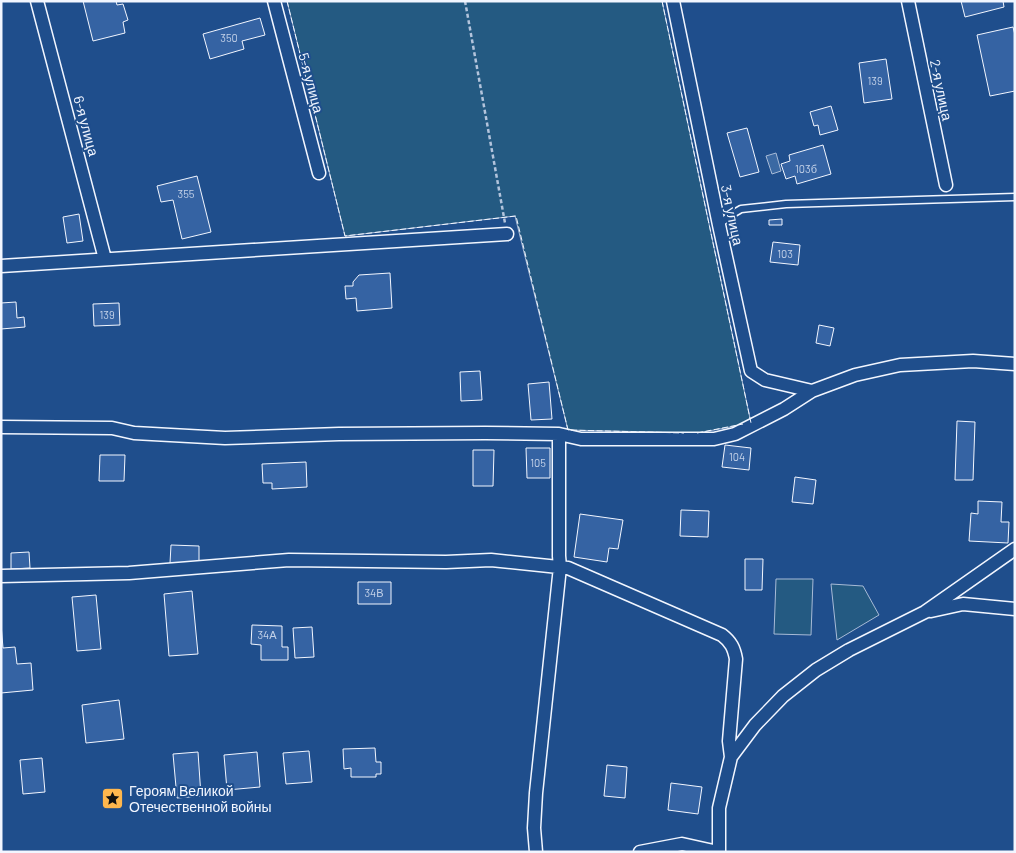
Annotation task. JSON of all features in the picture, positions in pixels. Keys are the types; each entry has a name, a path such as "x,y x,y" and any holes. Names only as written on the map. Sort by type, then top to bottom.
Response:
{"street":[{"name":"6-я улица","path":"37,1 105,259"},
{"name":"5-я улица","path":"274,1 319,173"},
{"name":"3-я улица","path":"673,1 751,371 765,380 812,391"},
{"name":"2-я улица","path":"908,1 946,185"},
{"path":"1,266 507,234"},
{"path":"1,427 112,428 134,433 224,438 349,434 485,433 559,434 581,439 714,439 735,434 784,409 812,391 855,374 900,365 973,361 1015,364"},
{"path":"536,852 534,828 536,793 560,567 559,434"},
{"path":"731,758 756,725 783,696 816,670 849,650 925,612 1015,548"},
{"path":"1,576 129,573 289,560 446,562 491,560 568,568 715,632 730,641 734,648 736,659 729,741 731,758 719,808 719,852 682,844 640,852"},
{"path":"925,612 963,604 1015,609"}],"lane":[{"path":"719,225 741,209 786,204 1015,197"}],"path":[{"path":"465,1 507,234"}],"shaded area":[{"path":"287,1 662,1 751,423 698,433 568,430 515,216 345,236"},
{"path":"776,153 781,171 772,174 766,156"},
{"path":"776,579 813,579 811,635 774,634"},
{"path":"831,584 863,586 879,615 837,640"}],"building":[{"path":"83,1 116,1 117,5 123,4 128,20 123,22 125,33 93,41"},
{"path":"961,1 1003,1 1004,7 965,17"},
{"path":"260,18 265,35 242,41 244,49 210,59 203,34"},
{"path":"1013,27 1015,35 1015,91 990,96 977,35"},
{"path":"886,59 892,99 864,103 859,63"},
{"path":"831,106 838,130 820,135 818,125 814,126 810,112"},
{"path":"747,128 759,172 740,177 727,133"},
{"path":"823,145 831,174 797,184 795,176 786,179 781,164 790,161 789,155"},
{"path":"197,176 211,232 182,239 173,200 161,202 157,186"},
{"path":"79,214 83,241 67,243 63,217"},
{"path":"782,219 782,225 769,225 769,220"},
{"path":"773,242 800,245 798,265 770,262"},
{"path":"390,273 392,308 357,311 356,298 346,299 345,286 353,286 353,282 359,275"},
{"path":"16,302 17,318 24,317 25,327 1,329 1,303"},
{"path":"119,303 120,325 94,326 93,304"},
{"path":"819,325 834,328 830,346 816,343"},
{"path":"480,371 482,400 461,401 460,372"},
{"path":"549,382 552,419 531,420 528,384"},
{"path":"957,421 975,422 973,480 955,480"},
{"path":"725,445 751,448 749,470 722,467"},
{"path":"526,448 550,448 550,478 527,478"},
{"path":"473,450 494,450 493,486 473,486"},
{"path":"100,455 125,455 124,481 99,481"},
{"path":"306,462 307,487 272,489 272,483 263,483 262,464"},
{"path":"795,477 816,480 813,504 792,502"},
{"path":"978,501 1002,502 1001,522 1009,522 1008,543 969,541 971,513 978,514"},
{"path":"681,510 709,511 708,537 680,536"},
{"path":"580,514 623,520 618,549 609,548 607,562 574,557"},
{"path":"171,545 199,546 199,564 170,563"},
{"path":"29,552 30,568 11,569 11,553"},
{"path":"745,559 763,559 762,590 745,590"},
{"path":"358,582 391,582 391,604 358,604"},
{"path":"192,591 198,654 169,656 164,594"},
{"path":"96,595 101,649 77,651 72,597"},
{"path":"1,624 3,648 15,647 17,664 31,663 33,690 1,693"},
{"path":"252,625 282,626 282,647 288,647 288,660 261,660 261,645 251,644"},
{"path":"312,627 314,657 295,658 293,628"},
{"path":"119,700 124,739 86,743 82,705"},
{"path":"375,748 376,762 381,762 381,774 376,774 376,777 351,777 351,768 344,769 343,749"},
{"path":"309,751 312,782 286,784 283,753"},
{"path":"198,752 201,796 177,798 173,754"},
{"path":"257,752 260,787 227,790 224,755"},
{"path":"42,758 45,792 23,794 20,760"},
{"path":"607,765 627,767 625,798 604,796"},
{"path":"671,783 702,787 698,814 668,810"}],"fence":[{"path":"287,1 345,236 516,216 568,430 684,433"},
{"path":"662,1 751,423"},
{"path":"697,433 743,424"}],"place":[{"name":"Героям Великой Отечественной войны","path":"113,799"}]}
